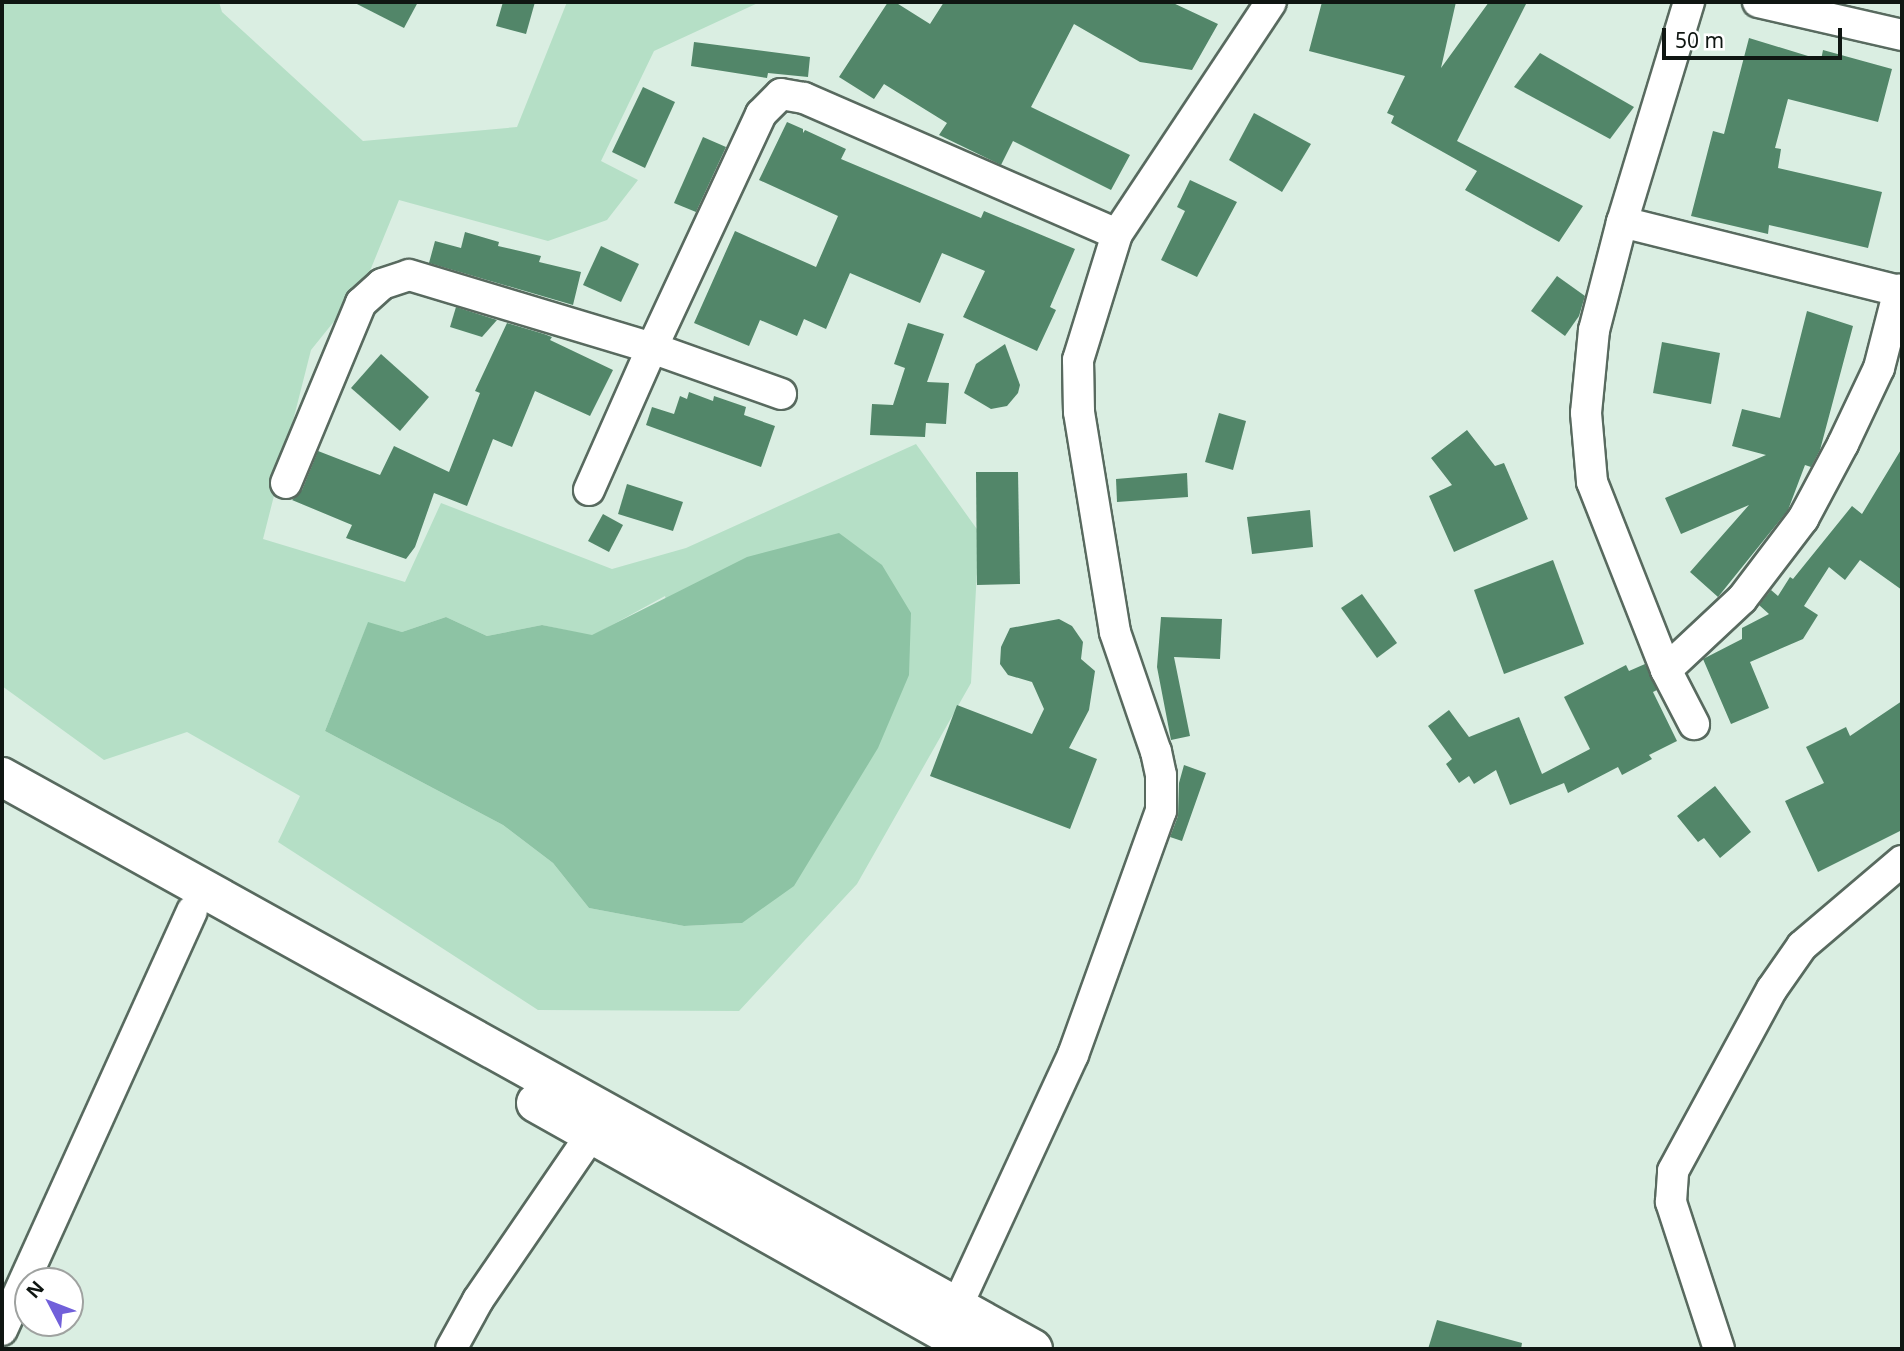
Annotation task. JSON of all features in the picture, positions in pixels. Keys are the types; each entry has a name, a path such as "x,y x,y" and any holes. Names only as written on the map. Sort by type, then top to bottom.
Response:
{"main road":[{"path":"2,777 1033,1349"},
{"path":"2,806 974,1349"}],"street":[{"path":"957,1307 1073,1055 1161,811 1161,775 1156,752 1115,632 1079,412 1078,360 1117,234 1271,2"},
{"path":"1689,2 1622,222 1594,330 1586,413 1592,482 1666,670 1694,724"},
{"path":"1758,2 1902,35"},
{"path":"589,490 761,114 781,94 804,98 1117,234"},
{"path":"1622,222 1901,291 1879,368 1803,519 1742,600 1666,670"},
{"path":"286,483 362,303 382,284 409,275 652,348 781,394"},
{"path":"1718,1349 1671,1202 1673,1171 1772,989 1802,946 1902,861"},
{"path":"2,1330 192,911"},
{"path":"451,1349 478,1300 591,1135"}],"shaded area":[{"path":"2,2 219,2 222,12 363,141 517,127 567,2 760,2 654,51 601,161 638,180 607,220 548,241 399,200 365,283 311,350 263,539 405,582 441,503 612,569 686,548 916,444 979,532 971,683 857,884 739,1011 538,1010 278,842 300,796 187,732 104,760 2,686","holes":["665,596 742,923 684,926 589,908 553,863 503,825 325,731 368,623 402,632 446,617 487,636 542,625 592,636"]},
{"path":"839,533 882,565 911,613 909,675 878,748 794,886 742,923 684,926 589,908 553,863 503,825 325,731 368,622 402,632 446,617 487,636 542,625 592,635 747,557"}],"building":[{"path":"353,2 418,2 404,28"},
{"path":"503,2 535,2 526,34 496,26"},
{"path":"888,2 895,2 930,24 944,2 1171,2 1218,24 1192,70 1140,62 1074,24 1031,107 1130,155 1111,190 1013,141 1001,165 939,135 947,123 884,84 874,99 839,77"},
{"path":"1322,2 1456,2 1441,68 1489,2 1527,2 1457,141 1583,206 1559,242 1465,190 1477,171 1391,123 1394,116 1387,113 1405,76 1309,51"},
{"path":"1749,38 1821,60 1823,50 1892,69 1878,122 1788,99 1775,148 1781,149 1778,168 1882,192 1868,248 1769,225 1768,234 1691,216 1713,131 1724,134"},
{"path":"694,42 810,57 808,77 768,73 767,78 691,66"},
{"path":"1540,53 1634,107 1610,139 1514,87"},
{"path":"643,87 675,102 645,168 612,152"},
{"path":"1254,113 1311,144 1282,192 1229,160"},
{"path":"787,122 803,129 803,133 805,130 846,149 841,159 981,218 984,211 1075,249 1050,307 1056,310 1037,351 963,317 985,271 942,253 920,303 850,273 826,329 804,319 797,336 760,320 749,346 694,323 735,231 816,267 838,216 759,180"},
{"path":"703,137 726,147 696,212 674,203"},
{"path":"1190,180 1237,202 1197,277 1161,260 1185,211 1177,207"},
{"path":"465,232 499,242 498,246 541,256 539,262 581,272 573,305 429,263 435,241 461,248"},
{"path":"601,246 639,264 621,302 583,285"},
{"path":"1557,276 1585,296 1579,316 1565,336 1531,311"},
{"path":"456,307 497,320 482,337 450,327"},
{"path":"1807,311 1853,326 1820,450 1811,467 1805,465 1788,510 1718,597 1690,572 1749,505 1681,534 1665,498 1766,455 1732,446 1742,409 1780,418"},
{"path":"507,323 552,337 550,340 613,370 590,416 535,391 512,447 493,439 467,506 434,493 415,547 406,559 346,538 352,525 292,500 302,490 318,451 380,475 394,446 449,472 480,393 475,391"},
{"path":"908,323 944,334 927,382 949,383 946,424 926,423 925,437 870,435 872,404 893,405 905,368 894,364"},
{"path":"1662,342 1720,353 1711,404 1653,393"},
{"path":"1005,344 1020,385 1018,393 1007,406 991,409 964,393 976,364"},
{"path":"381,354 429,397 400,431 351,388"},
{"path":"689,392 713,401 714,396 746,407 744,415 775,426 761,467 646,425 652,407 674,414 680,396 687,399"},
{"path":"1219,413 1246,421 1233,470 1205,462"},
{"path":"1467,430 1495,466 1504,463 1528,519 1454,552 1429,496 1452,485 1431,458"},
{"path":"1902,448 1902,590 1860,560 1845,580 1829,567 1804,606 1818,615 1803,639 1750,662 1769,708 1731,724 1703,659 1742,639 1742,628 1769,614 1759,605 1771,590 1778,596 1790,577 1793,579 1852,506 1862,514"},
{"path":"976,472 1018,472 1020,584 977,585"},
{"path":"1187,473 1188,497 1117,502 1116,479"},
{"path":"627,484 683,502 673,531 618,514"},
{"path":"1310,510 1313,547 1252,554 1247,517"},
{"path":"603,514 623,525 609,552 588,541"},
{"path":"1553,560 1584,644 1504,674 1474,590"},
{"path":"1362,594 1397,643 1377,658 1341,608"},
{"path":"1161,617 1222,619 1220,659 1174,657 1190,736 1171,740 1157,667"},
{"path":"1059,619 1072,626 1083,642 1081,659 1095,671 1089,710 1069,748 1097,759 1070,829 930,776 957,705 1032,734 1044,709 1032,682 1008,675 1000,664 1001,647 1010,628"},
{"path":"1645,664 1657,690 1653,692 1677,741 1649,755 1652,759 1622,775 1618,767 1568,793 1564,783 1510,805 1496,770 1474,784 1469,776 1459,783 1446,764 1452,759 1428,726 1449,710 1469,737 1519,717 1542,774 1590,749 1564,697 1626,665 1629,671"},
{"path":"1902,701 1902,830 1818,872 1785,801 1824,783 1806,747 1846,727 1850,736"},
{"path":"1184,765 1206,773 1182,841 1170,837 1178,816 1179,783"},
{"path":"1715,786 1751,832 1720,858 1704,838 1698,842 1677,816"},
{"path":"1437,1320 1522,1343 1521,1349 1428,1349"}]}
